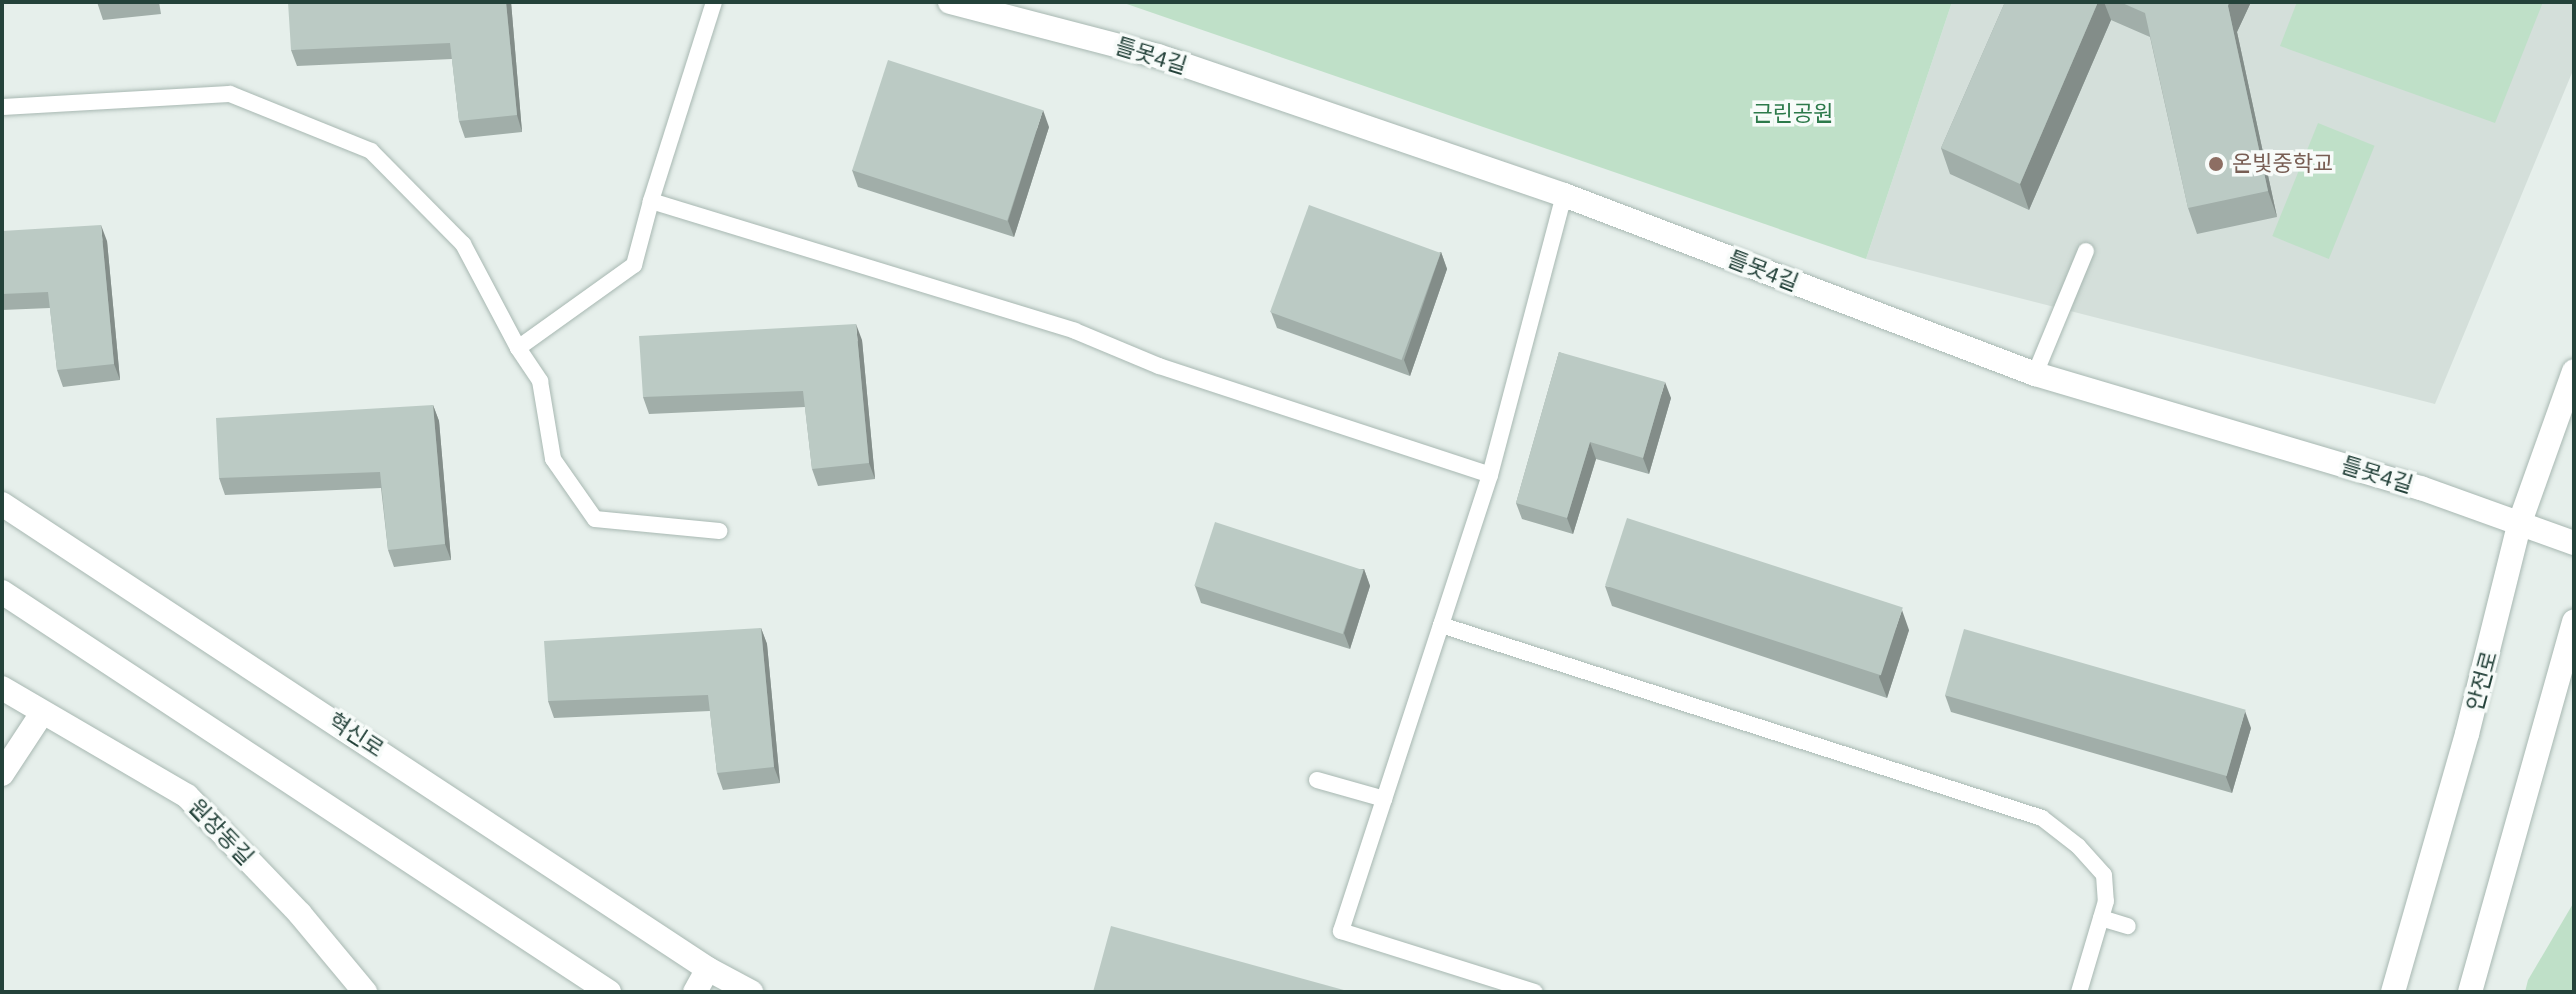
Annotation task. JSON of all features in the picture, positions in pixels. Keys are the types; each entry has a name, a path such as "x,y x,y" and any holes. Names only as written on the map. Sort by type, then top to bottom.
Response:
{"street":[{"name":"틀못4길","path":"950,2 1158,56 1564,195 2035,374 2421,488 2574,543"},
{"name":"안전로","path":"2393,992 2472,719 2520,522 2574,371"},
{"name":"혁신로","path":"2,504 708,969 751,992"},
{"path":"2,592 609,992"},
{"path":"2470,992 2574,621"},
{"name":"원장동길","path":"2,688 187,796 300,914 365,992"},
{"path":"2,774 42,713"},
{"path":"695,992 708,969"}],"lane":[{"path":"518,348 634,265 714,2"},
{"path":"2,107 230,94 371,151 463,244 518,348 540,381 553,459 595,519 719,531"},
{"path":"1535,992 1341,931 1490,475 1564,195"},
{"path":"651,201 1075,331 1159,366 1490,475"},
{"path":"2035,374 2086,251"},
{"path":"1441,625 2042,818 2078,846 2104,875 2106,901 2079,992"},
{"path":"1317,780 1384,799"},
{"path":"2101,918 2128,926"}],"shaded area":[{"name":"온빛중학교","path":"1952,2 2574,2 2574,68 2435,404 1866,259"}],"green space":[{"name":"근린공원","path":"1121,2 1952,2 1866,259"},
{"path":"2297,2 2543,2 2495,123 2280,46"},
{"path":"2318,123 2375,146 2329,259 2272,236"},
{"path":"2574,902 2574,992 2525,992 2528,980"}],"building":[{"path":"288,2 506,2 517,115 459,121 450,43 291,50"},
{"path":"2005,2 2098,2 2020,184 1941,148"},
{"path":"2120,2 2229,2 2268,191 2188,208 2145,13"},
{"path":"888,60 1043,110 1007,221 852,170"},
{"path":"1309,205 1441,253 1402,360 1270,312"},
{"path":"101,225 114,364 57,370 48,292 2,294 2,231"},
{"path":"856,324 869,463 812,469 803,391 643,397 639,336"},
{"path":"1559,352 1665,382 1643,458 1590,442 1567,518 1516,503"},
{"path":"433,405 445,544 388,550 380,472 219,478 216,418"},
{"path":"1627,518 1903,608 1881,675 1605,586"},
{"path":"1215,522 1363,570 1343,634 1194,586"},
{"path":"761,628 774,767 717,773 708,695 548,701 544,641"},
{"path":"1964,629 2246,710 2227,776 1945,695"},
{"path":"1111,926 1351,992 1093,992"}],"place":[{"name":"온빛중학교","path":"2216,164"}]}
